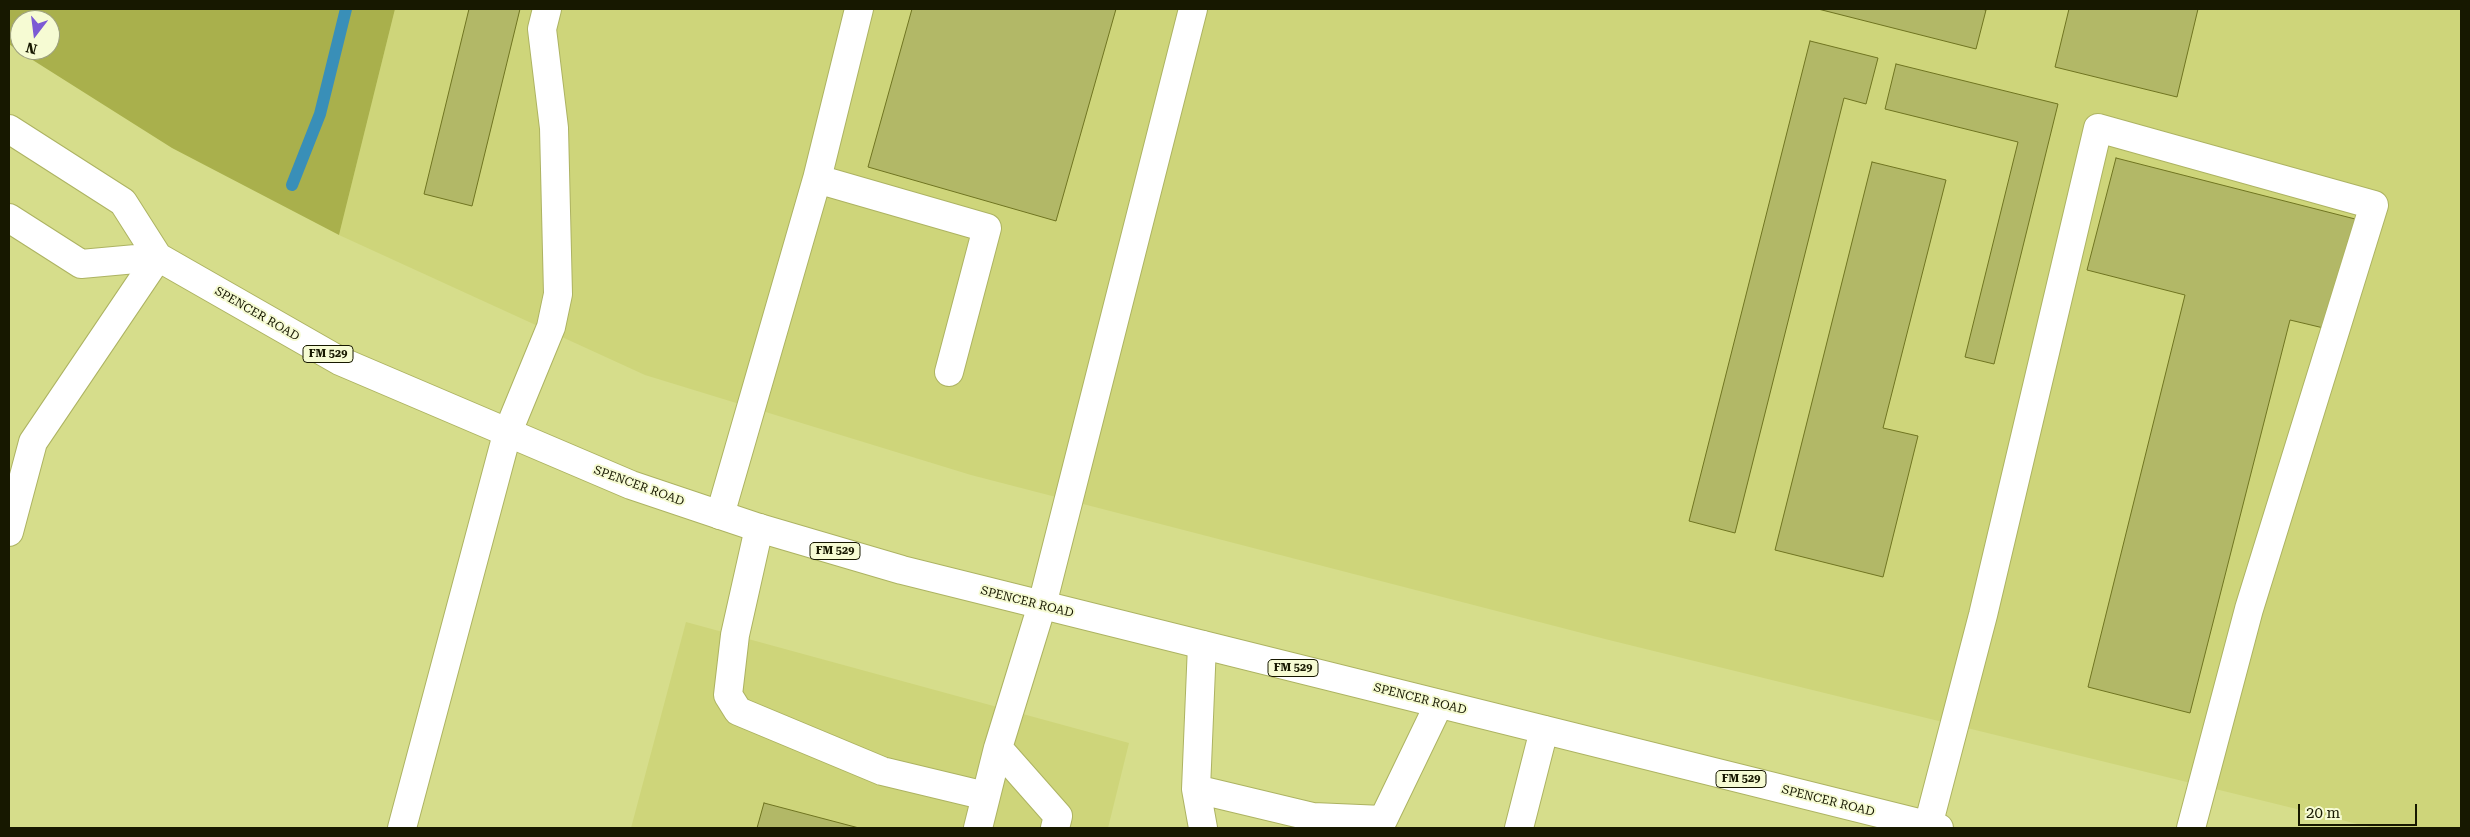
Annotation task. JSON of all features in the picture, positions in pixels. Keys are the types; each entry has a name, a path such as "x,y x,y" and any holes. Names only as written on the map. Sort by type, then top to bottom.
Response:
{"main road":[{"path":"402,828 507,434 551,327 558,294 554,128 542,30 547,9"},
{"path":"720,515 817,179 859,9"},
{"path":"978,828 998,748 1042,606 1193,9"},
{"path":"1934,827 2098,128 2374,206 2249,608 2191,828"},
{"name":"SPENCER ROAD","path":"9,129 123,202 158,257 340,361 507,434 631,485 758,528 902,570 1934,827"},
{"path":"817,179 987,228 949,372"},
{"path":"9,218 81,264 158,257"},
{"path":"9,532 33,442 158,257"},
{"path":"758,528 735,635 728,695 738,711 882,771 986,796"},
{"path":"1202,645 1196,789 1203,828"},
{"path":"1196,789 1313,818 1391,824 1439,704"},
{"path":"1519,828 1544,730"},
{"path":"998,748 1058,816 1055,828"}],"shaded area":[{"path":"9,9 395,9 339,235 172,148 33,60 60,60 60,10 10,10 10,45"},
{"path":"395,9 2461,9 2461,828 2374,828 1605,639 971,475 645,375 339,235"},
{"path":"686,622 1129,743 1108,828 631,828"}],"building":[{"path":"469,9 520,9 472,206 424,194"},
{"path":"912,9 1116,9 1056,221 868,167"},
{"path":"1818,9 1981,9 1986,10 1976,49"},
{"path":"2069,9 2198,9 2177,97 2055,67"},
{"path":"1810,41 1878,58 1866,104 1844,98 1735,533 1689,521"},
{"path":"1896,64 2058,104 1994,364 1965,357 2018,142 1885,109"},
{"path":"2116,158 2359,220 2332,330 2290,320 2190,713 2088,687 2185,295 2087,270"},
{"path":"1872,162 1946,180 1883,428 1918,436 1883,577 1775,550"},
{"path":"764,803 859,828 757,828"}],"waterway":[{"path":"292,185 320,114 346,9"}]}
